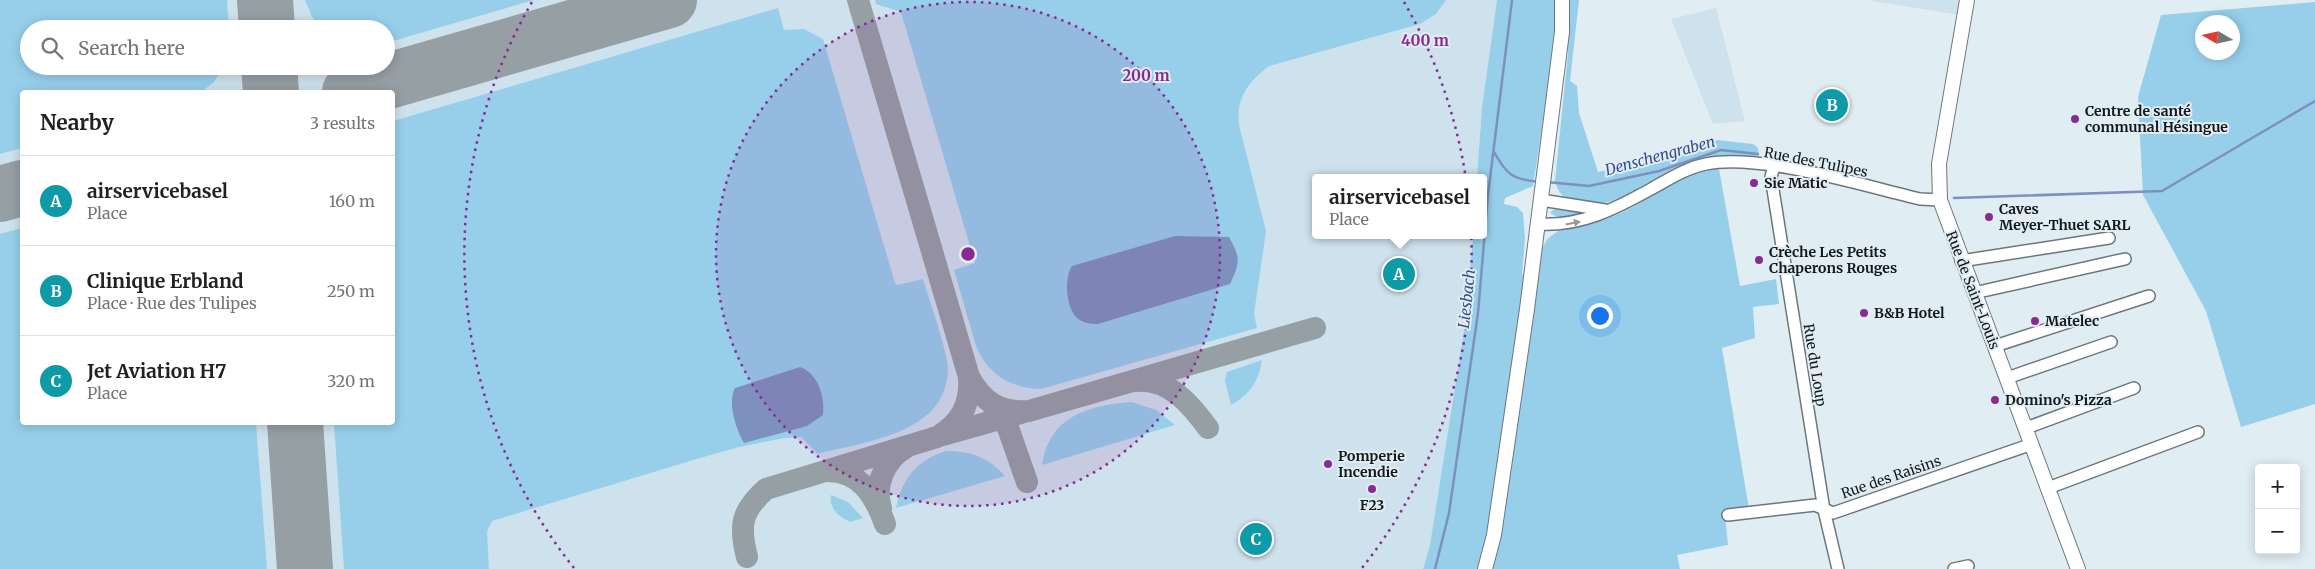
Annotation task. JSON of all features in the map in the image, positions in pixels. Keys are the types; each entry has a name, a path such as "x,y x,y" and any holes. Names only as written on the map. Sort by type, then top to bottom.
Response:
{"main road":[{"path":"1485,569 1494,535 1509,437 1562,32 1562,0"},
{"name":"Rue de Saint-Louis","path":"1967,0 1939,164 1940,200 2078,569"}],"street":[{"name":"Rue des Tulipes","path":"1537,224 1570,224 1589,219 1607,210 1618,208 1685,170 1723,162 1774,166 1920,199 1940,200"},
{"name":"Rue du Loup","path":"1774,166 1771,177 1824,510 1838,569"},
{"name":"Rue des Tulipes","path":"1541,195 1607,210"},
{"path":"1961,260 2109,238"},
{"path":"1974,293 2125,259"},
{"path":"1995,346 2149,296"},
{"path":"2007,378 2111,342"},
{"path":"2026,428 2134,388"},
{"path":"2048,488 2198,432"},
{"name":"Rue des Raisins","path":"1728,515 1815,505 1833,513 2032,444"},
{"path":"1954,569 1968,566"}],"shaded area":[{"path":"0,0 1497,0 1482,107 1477,174 1312,174 1312,239 1473,239 1467,312 1431,542 1423,569 0,569"},
{"path":"0,0 227,0 228,20 20,20 20,75 218,75 214,82 204,90 20,90 20,149 0,154"},
{"path":"305,0 534,0 395,40 395,20 314,20"},
{"path":"875,0 1446,0 1436,14 1420,24 1269,66 1255,78 1245,91 1239,107 1239,125 1266,231 1254,314 1257,328 1041,389 1019,386 1001,378 987,365 976,346 954,270 975,263 901,12 876,4"},
{"path":"1497,0 1557,0 1555,42 1533,186 1505,198 1504,204 1517,207 1523,213 1525,238 1522,274 1538,276 1541,255 1546,241 1562,229 1608,218 1623,212 1687,176 1719,169 1740,286 1776,279 1779,304 1753,307 1755,338 1722,348 1749,509 1725,514 1728,545 1677,555 1680,569 1423,569 1430,545 1467,312 1473,239 1487,239 1487,174 1477,174 1482,107"},
{"path":"1568,0 1579,0 1570,81 1577,86 1579,113 1598,172 1672,157 1717,140 1753,144 1758,148 1759,157 1757,159 1719,155 1707,158 1657,178 1619,198 1601,203 1578,202 1562,195 1555,181 1568,53"},
{"path":"1867,0 1964,0 1959,15"},
{"path":"2315,2 2315,404 2241,427 2206,311 2143,195 2138,97 2161,15"},
{"path":"778,8 784,30 804,29 823,39 895,283 897,285 923,279 942,338 947,361 948,370 944,391 934,408 919,421 880,439 818,454 801,437 784,438 739,447 492,521 487,532 489,569 344,569 334,425 395,425 395,120"},
{"path":"1716,8 1745,121 1713,124 1671,19"},
{"path":"1559,209 1586,213 1561,219 1550,213 1553,210"},
{"path":"20,229 20,425 256,425 267,569 0,569 0,234"},
{"path":"1175,236 1229,237 1238,260 1230,284 1098,324 1083,322 1075,316 1067,291 1069,271 1072,266"},
{"path":"1262,360 1259,374 1253,386 1231,405 1225,381 1227,372"},
{"path":"800,367 811,374 819,386 823,401 823,415 807,426 744,443 738,431 732,408 735,388"},
{"path":"1132,402 1156,410 1175,425 1042,465 1046,448 1062,424 1086,410"},
{"path":"946,451 963,452 978,456 999,469 1005,476 896,508 902,488 912,472 927,459"},
{"path":"831,495 848,502 863,518 850,522 835,512 831,504"}],"waterway":[{"name":"Liesbach","path":"1487,207 1512,0"},
{"path":"1954,198 2162,191 2315,101"},
{"name":"Denschengraben","path":"1547,182 1589,186 1659,171 1721,150 1758,154"},
{"name":"Denschengraben","path":"1494,152 1511,174 1522,179 1539,182"},
{"name":"Liesbach","path":"1435,569 1449,513 1478,313 1484,239"}],"taxiway":[{"path":"747,557 743,536 744,520 751,505 766,489 937,437 958,420 966,405 968,396 969,377 858,0"},
{"path":"969,377 980,393 993,404 1009,410 1029,411 1315,328"},
{"path":"1137,381 1149,381 1169,388 1187,402 1208,428"},
{"path":"994,408 1007,425 1027,482"},
{"path":"943,435 1021,413"},
{"path":"881,508 879,491 883,474 891,460 905,448"},
{"path":"826,471 838,472 857,480 871,495 885,524"}],"runway":[{"path":"265,0 266,20"},
{"path":"357,90 669,0"},
{"path":"270,75 271,90"},
{"path":"0,194 20,189"},
{"path":"295,425 305,569"}],"place":[{"name":"Clinique Erbland","path":"1832,105"},
{"name":"Centre de santé communal Hésingue","path":"2075,119"},
{"name":"Sie Matic","path":"1754,183"},
{"name":"Caves Meyer-Thuet SARL","path":"1989,217"},
{"name":"Crèche Les Petits Chaperons Rouges","path":"1759,260"},
{"name":"airservicebasel","path":"1399,274"},
{"name":"B&B Hotel","path":"1864,313"},
{"name":"Matelec","path":"2035,321"},
{"name":"Domino's Pizza","path":"1995,400"},
{"name":"Pomperie Incendie","path":"1328,464"},
{"name":"F23","path":"1372,489"},
{"name":"Jet Aviation H7","path":"1256,539"}]}
